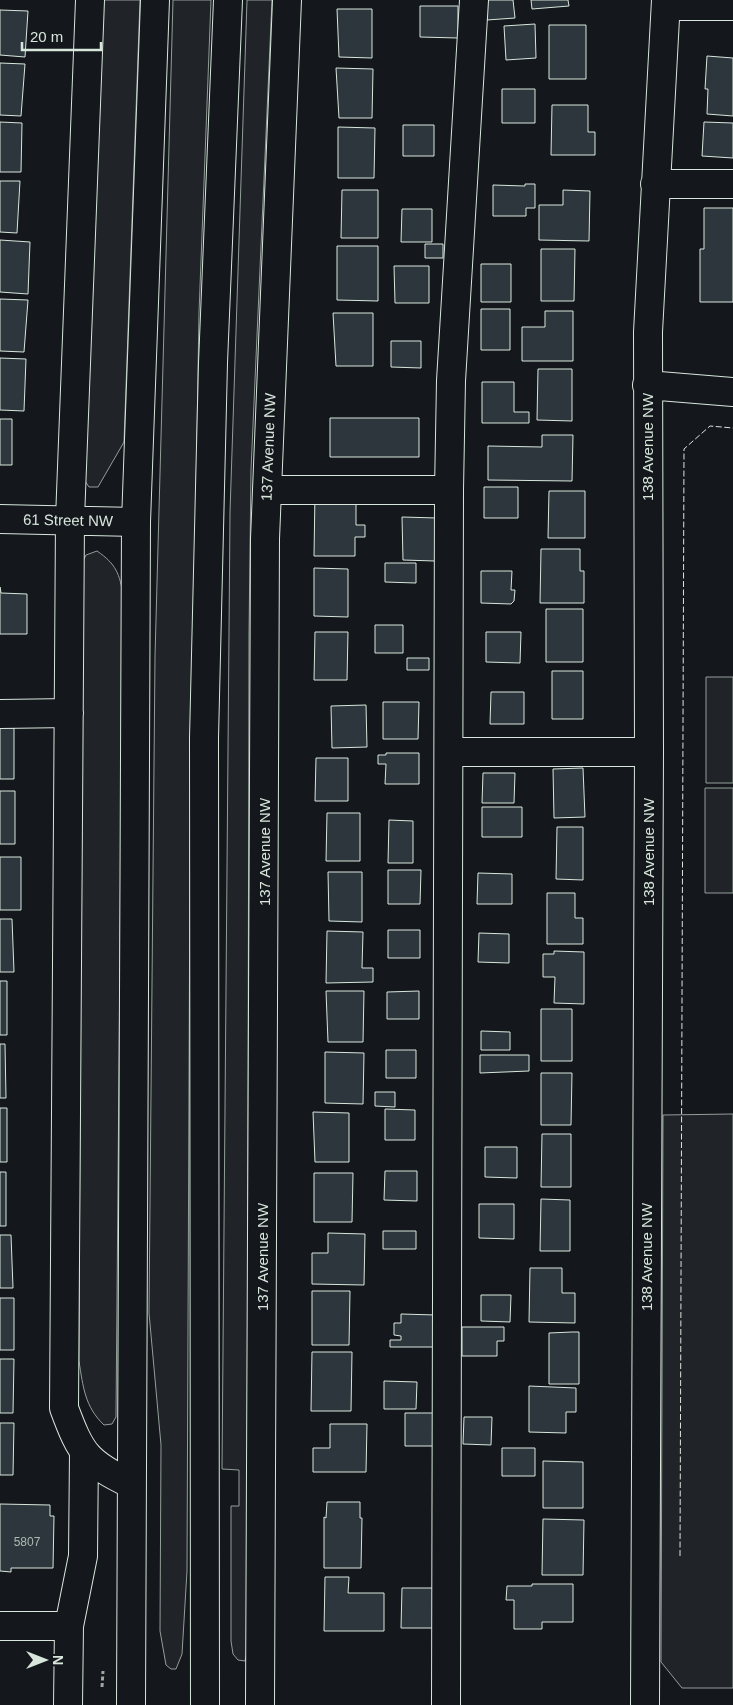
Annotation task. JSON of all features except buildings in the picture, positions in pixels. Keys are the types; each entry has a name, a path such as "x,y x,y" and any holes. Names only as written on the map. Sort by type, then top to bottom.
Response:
{"street":[{"path":"90,0 70,519 64,1408 74,1434 84,1452 102,1470 131,1484"},
{"path":"131,1705 136,522 155,0"},
{"path":"205,1705 204,738 214,363 228,0"},
{"name":"137 Avenue NW","path":"260,1705 267,490 287,0"},
{"path":"446,1705 449,490 451,381 474,0"},
{"path":"666,3 733,6"},
{"name":"138 Avenue NW","path":"645,1705 648,752 647,386 655,184 666,3"},
{"path":"655,184 733,184"},
{"path":"647,386 733,392"},
{"path":"267,490 449,490"},
{"name":"61 Street NW","path":"0,519 70,519 136,522"},
{"path":"0,714 68,713"},
{"path":"449,752 648,752"},
{"path":"68,1705 69,1626 83,1556 84,1452"},
{"path":"0,1626 69,1626"}],"shaded area":[{"path":"102,0 140,0 124,442 98,487 89,487 83,478"},
{"path":"173,0 211,0 199,313 190,848 187,1571 182,1654 176,1669 171,1669 166,1665 160,1631 161,1445 149,1313 155,656"},
{"path":"247,0 272,0 251,470 247,1652 245,1661 238,1660 233,1654 231,1641 231,1506 239,1506 239,1470 222,1469 230,512"},
{"path":"97,551 109,560 116,570 123,596 116,1417 112,1424 104,1425 89,1404 79,1361 82,563 86,555"},
{"path":"706,677 733,677 733,783 706,783"},
{"path":"705,788 733,788 733,893 705,893"},
{"path":"733,1114 733,1688 682,1688 661,1662 663,1115"}],"fence":[{"path":"680,1556 684,449 710,426 733,428"}]}
